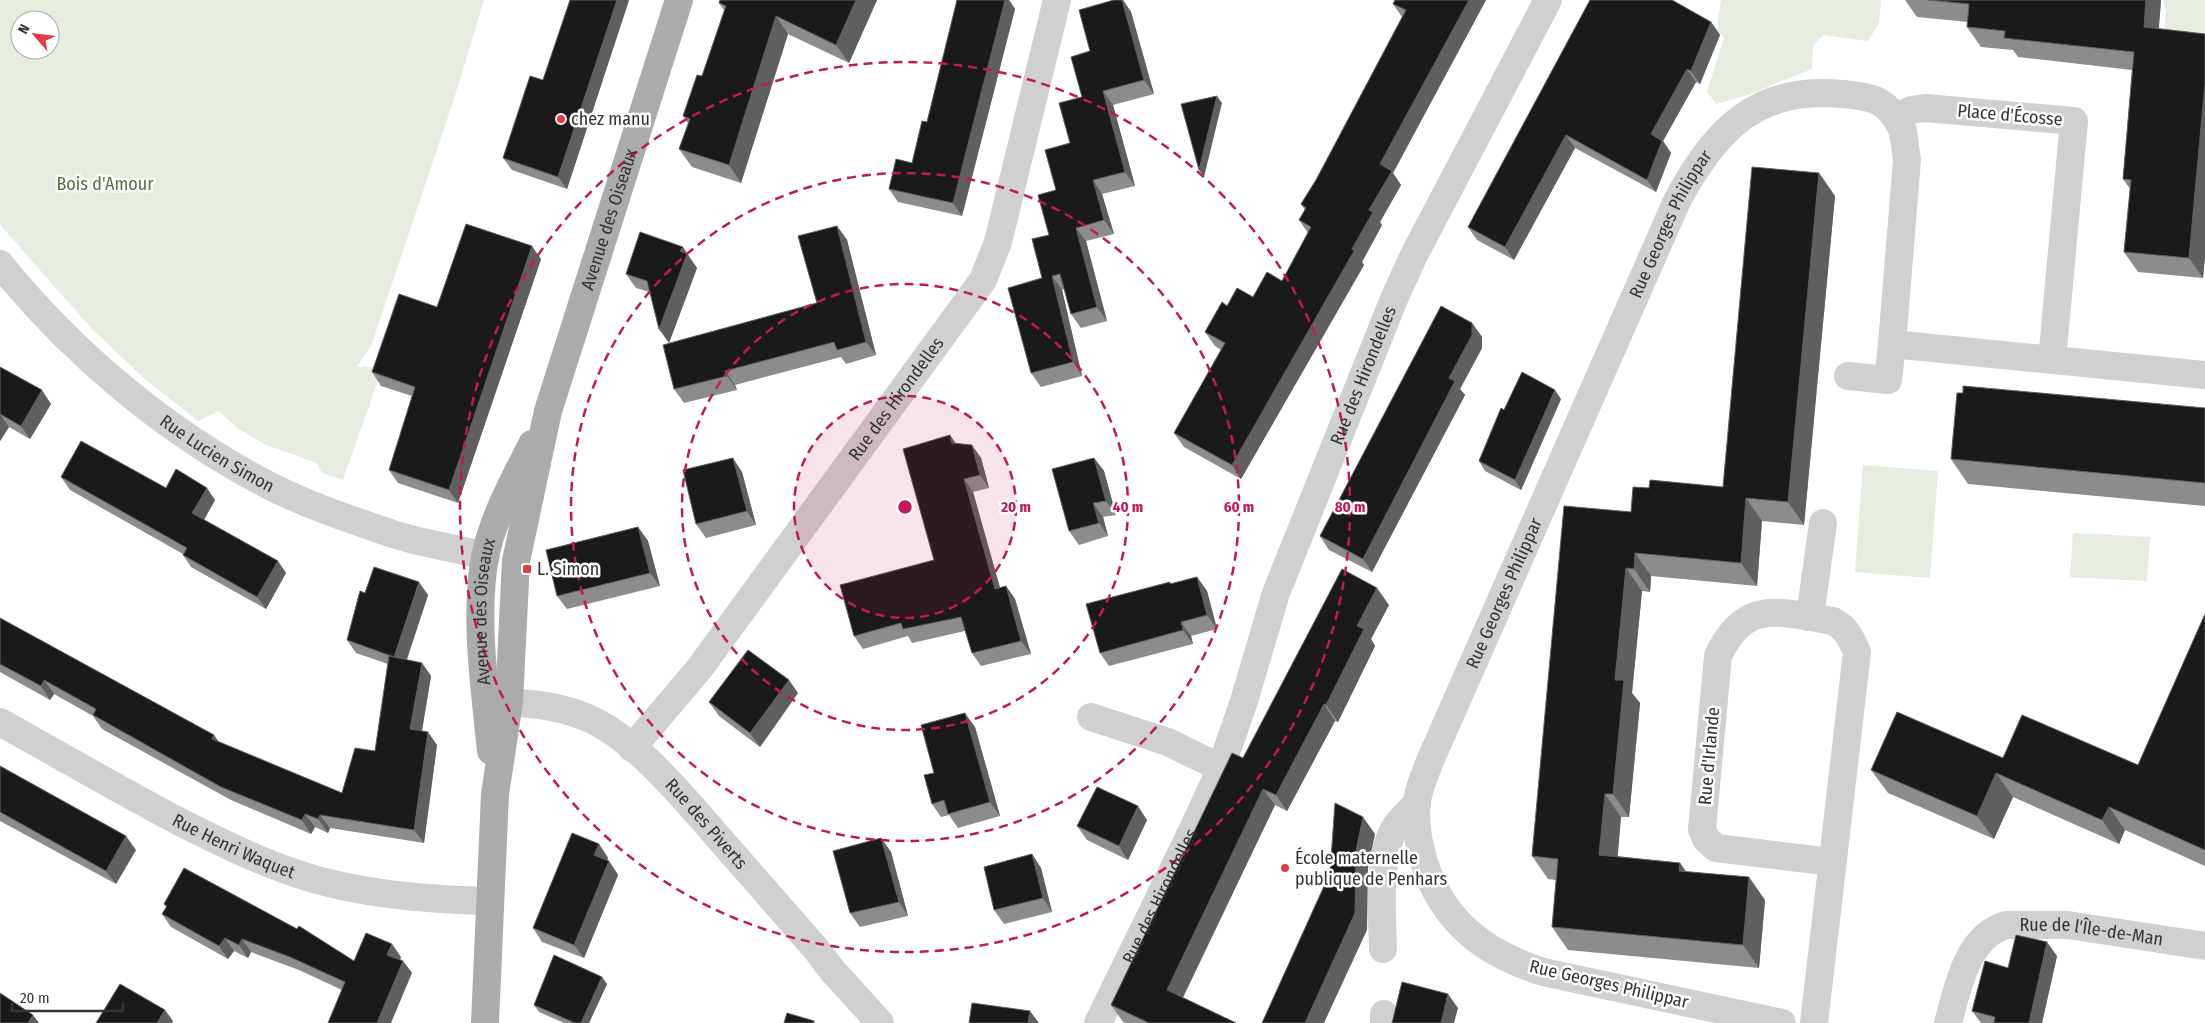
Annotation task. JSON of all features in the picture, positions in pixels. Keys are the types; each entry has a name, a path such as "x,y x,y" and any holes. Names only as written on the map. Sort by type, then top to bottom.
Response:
{"main road":[{"name":"Avenue des Oiseaux","path":"485,1023 497,702 516,561 548,412 679,0"},
{"name":"Avenue des Oiseaux","path":"497,702 481,620 481,598 486,556 505,499 548,412"}],"street":[{"name":"Rue des Hirondelles","path":"632,748 699,669 983,280 998,242 1057,0"},
{"name":"Rue des Hirondelles","path":"1098,1023 1221,768 1244,701 1276,593 1394,299 1414,255 1548,0"},
{"name":"Rue Georges Philippar","path":"1782,1023 1543,972 1508,958 1480,942 1450,914 1433,888 1417,840 1417,804 1430,761 1677,201 1694,168 1727,129 1742,116 1776,100 1816,93 1874,98 1889,109 1896,118"},
{"name":"Place d'Écosse","path":"1896,118 1911,110 1925,108 2074,121 2052,360"},
{"path":"1848,376 1888,380 1907,160 1903,131 1896,118"},
{"name":"Rue Lucien Simon","path":"0,264 52,323 125,390 185,435 223,459 270,486 336,514 427,544 486,556"},
{"path":"1892,344 2205,375"},
{"path":"1810,617 1824,522"},
{"name":"Rue d'Irlande","path":"1814,1023 1857,652 1850,636 1842,627 1832,622 1810,617 1763,612 1739,623 1728,634 1718,656 1702,829 1706,839 1716,848 1832,862"},
{"name":"Rue des Piverts","path":"497,702 552,707 585,716 606,728 632,748 680,793 880,1023"},
{"path":"1091,718 1168,742 1221,768"},
{"name":"Rue Henri Waquet","path":"0,722 159,811 221,843 294,873 364,890 448,900 490,901"},
{"path":"1383,949 1382,886 1389,845 1395,828 1417,804"},
{"name":"Rue de l'Île-de-Man","path":"1948,1023 1963,971 1982,940 1998,927 2025,924 2068,926 2205,946"}],"green space":[{"name":"Bois d'Amour","path":"0,0 484,0 454,99 371,346 357,367 383,366 343,480 322,473 317,463 266,445 237,428 219,411 198,421 145,379 92,329 2,227 0,222"},
{"path":"1721,0 1881,0 1879,23 1868,41 1824,35 1813,45 1812,69 1748,95 1716,104 1707,91 1724,38 1717,30"},
{"path":"2163,0 2205,0 2205,40 2164,33 2166,11"},
{"path":"1863,465 1938,471 1930,578 1855,572"},
{"path":"2073,533 2150,537 2147,581 2070,577"}],"building":[{"path":"570,0 617,0 558,177 503,158 530,76 543,80"},
{"path":"720,0 856,0 836,45 776,16 729,165 679,149 690,119 683,116 697,75 702,76 726,6 719,3"},
{"path":"957,0 1005,0 953,203 889,189 896,159 912,163 922,121 927,122"},
{"path":"1114,0 1122,0 1144,80 1103,91 1125,172 1093,180 1104,220 1076,228 1097,307 1071,314 1060,274 1052,276 1073,362 1031,373 1008,288 1042,278 1032,239 1049,235 1038,195 1056,190 1045,150 1070,143 1059,103 1082,97 1071,57 1090,51 1079,10"},
{"path":"1395,0 1469,0 1380,164 1392,171 1369,210 1373,212 1352,249 1354,251 1232,465 1174,433 1225,343 1205,332 1222,302 1227,306 1237,288 1253,297 1267,272 1282,281 1311,227 1299,220 1306,208 1301,204 1316,180 1406,10 1393,4"},
{"path":"1590,0 1672,0 1711,22 1691,71 1687,69 1651,134 1662,141 1647,180 1566,135 1505,247 1468,227"},
{"path":"1928,0 2146,0 2144,27 2205,34 2205,83 2189,258 2124,252 2131,180 2123,179 2134,52 2004,38 2005,31 1967,27 1969,4"},
{"path":"1217,96 1199,170 1181,104"},
{"path":"1752,167 1819,173 1788,502 1746,498 1741,563 1635,553 1634,569 1626,568 1615,680 1624,680 1613,794 1605,794 1599,855 1680,863 1679,871 1749,877 1743,945 1552,927 1558,859 1532,856 1564,506 1631,512 1633,487 1649,488 1650,480 1723,487"},
{"path":"466,224 532,246 449,490 389,470 415,387 372,372 399,294 437,307"},
{"path":"837,226 866,342 837,350 834,342 725,371 727,376 674,389 663,345 817,303 798,236"},
{"path":"640,232 683,247 680,251 687,254 659,329 647,281 626,274"},
{"path":"1441,306 1472,323 1472,335 1449,378 1455,381 1363,559 1320,536"},
{"path":"0,367 42,390 21,426 0,414"},
{"path":"1522,372 1555,390 1515,480 1479,461 1501,408 1504,410"},
{"path":"1963,386 2205,408 2205,483 1951,459 1957,393 1963,393"},
{"path":"950,435 952,443 972,445 980,475 964,479 995,589 1006,586 1021,641 972,653 961,617 903,629 901,623 854,636 840,585 934,560 903,449"},
{"path":"81,441 166,488 176,469 207,488 192,513 278,561 257,597 183,555 187,548 61,477"},
{"path":"733,458 747,511 696,524 683,470"},
{"path":"1094,458 1106,501 1093,503 1099,523 1069,531 1052,469"},
{"path":"638,527 650,573 557,596 546,550"},
{"path":"374,567 419,582 394,657 347,640 360,591 365,593"},
{"path":"1342,569 1377,588 1357,626 1364,629 1326,705 1324,704 1276,795 1263,789 1167,990 1236,1023 1149,1023 1111,1005 1232,753 1243,758"},
{"path":"1197,577 1207,615 1181,622 1183,630 1100,653 1086,604 1170,582 1170,584"},
{"path":"2205,614 2205,850 2109,807 2102,820 1996,773 1977,816 1871,770 1897,712 2003,758 2022,715 2138,765"},
{"path":"0,618 214,735 212,739 342,793 355,748 375,751 389,656 422,663 410,729 428,732 414,830 320,815 318,819 305,814 302,820 221,787 93,715 96,709 44,680 41,686 0,664"},
{"path":"748,650 789,680 750,733 709,702"},
{"path":"965,713 990,802 948,814 944,800 932,804 924,775 934,773 921,725"},
{"path":"0,766 126,836 106,871 0,812"},
{"path":"1097,787 1138,806 1119,846 1077,826"},
{"path":"1335,803 1363,817 1356,851 1355,913 1305,1023 1262,1023 1330,873"},
{"path":"572,833 599,844 594,855 609,861 574,945 533,928"},
{"path":"881,838 899,902 850,913 833,851"},
{"path":"1032,854 1043,898 994,910 984,867"},
{"path":"184,868 297,929 299,926 354,961 366,933 392,944 387,955 403,961 377,1023 328,1023 345,982 290,957 242,939 239,945 225,938 219,946 162,914 167,906 164,904"},
{"path":"2016,935 2047,942 2029,1023 1994,1023 1995,1017 1972,1011 1985,961 2008,968"},
{"path":"554,955 602,977 581,1023 575,1023 534,1005"},
{"path":"1402,982 1448,994 1441,1023 1392,1023"},
{"path":"120,984 165,1010 157,1023 96,1023"},
{"path":"0,993 33,1015 28,1023 0,1023"},
{"path":"972,1003 1030,1011 1028,1023 969,1023"},
{"path":"787,1013 814,1021 814,1023 784,1023"}],"place":[{"name":"chez manu","path":"561,119"},
{"name":"L. Simon","path":"527,569"},
{"name":"École maternelle publique de Penhars","path":"1285,868"}]}
